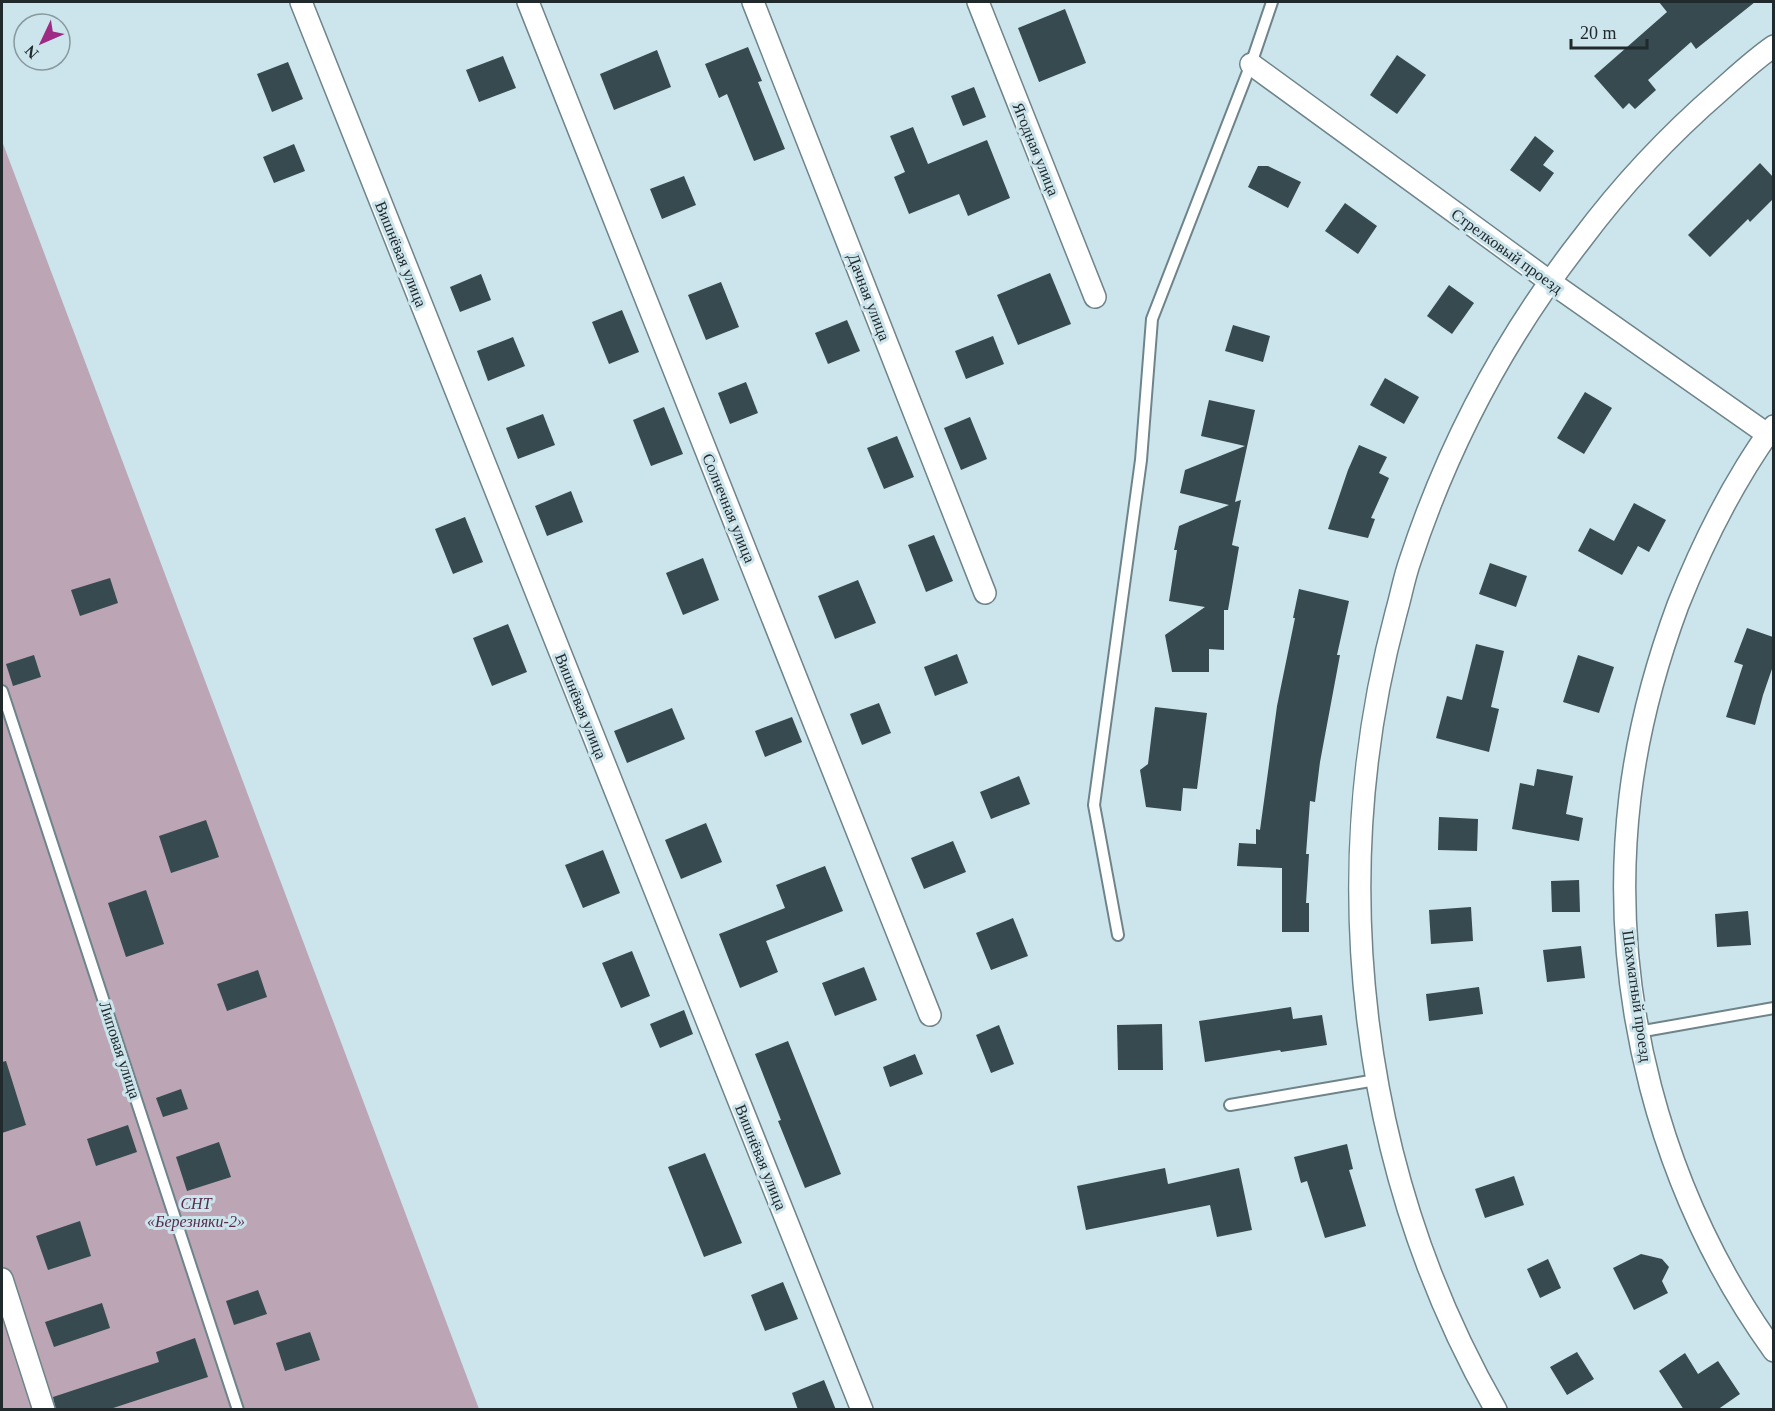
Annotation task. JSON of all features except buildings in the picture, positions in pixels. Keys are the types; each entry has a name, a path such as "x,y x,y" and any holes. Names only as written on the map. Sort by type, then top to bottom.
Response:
{"street":[{"name":"Вишнёвая улица","path":"301,2 862,1410"},
{"name":"Солнечная улица","path":"528,2 930,1015"},
{"name":"Дачная улица","path":"753,2 985,593"},
{"name":"Ягодная улица","path":"978,2 1095,297"},
{"path":"1496,1410 1476,1375 1433,1280 1400,1181 1376,1080 1362,975 1359,871 1366,766 1383,663 1410,562 1447,464 1493,370 1548,281 1612,199 1684,123 1773,46"},
{"name":"Стрелковый проезд","path":"1251,64 1548,281 1770,430"},
{"name":"Шахматный проезд","path":"1770,430 1726,500 1691,571 1664,644 1643,720 1630,797 1625,875 1628,954 1638,1032 1656,1108 1681,1182 1714,1254 1753,1322 1773,1351"},
{"path":"2,1279 44,1410"}],"lane":[{"path":"1118,935 1094,805 1141,460 1152,319 1251,64 1272,2"},
{"name":"Липовая улица","path":"2,691 238,1410"},
{"path":"1638,1032 1773,1008"},
{"path":"1230,1105 1376,1080"}],"green space":[{"name":"СНТ «Березняки-2»","path":"2,141 479,1409 2,1409"}]}
